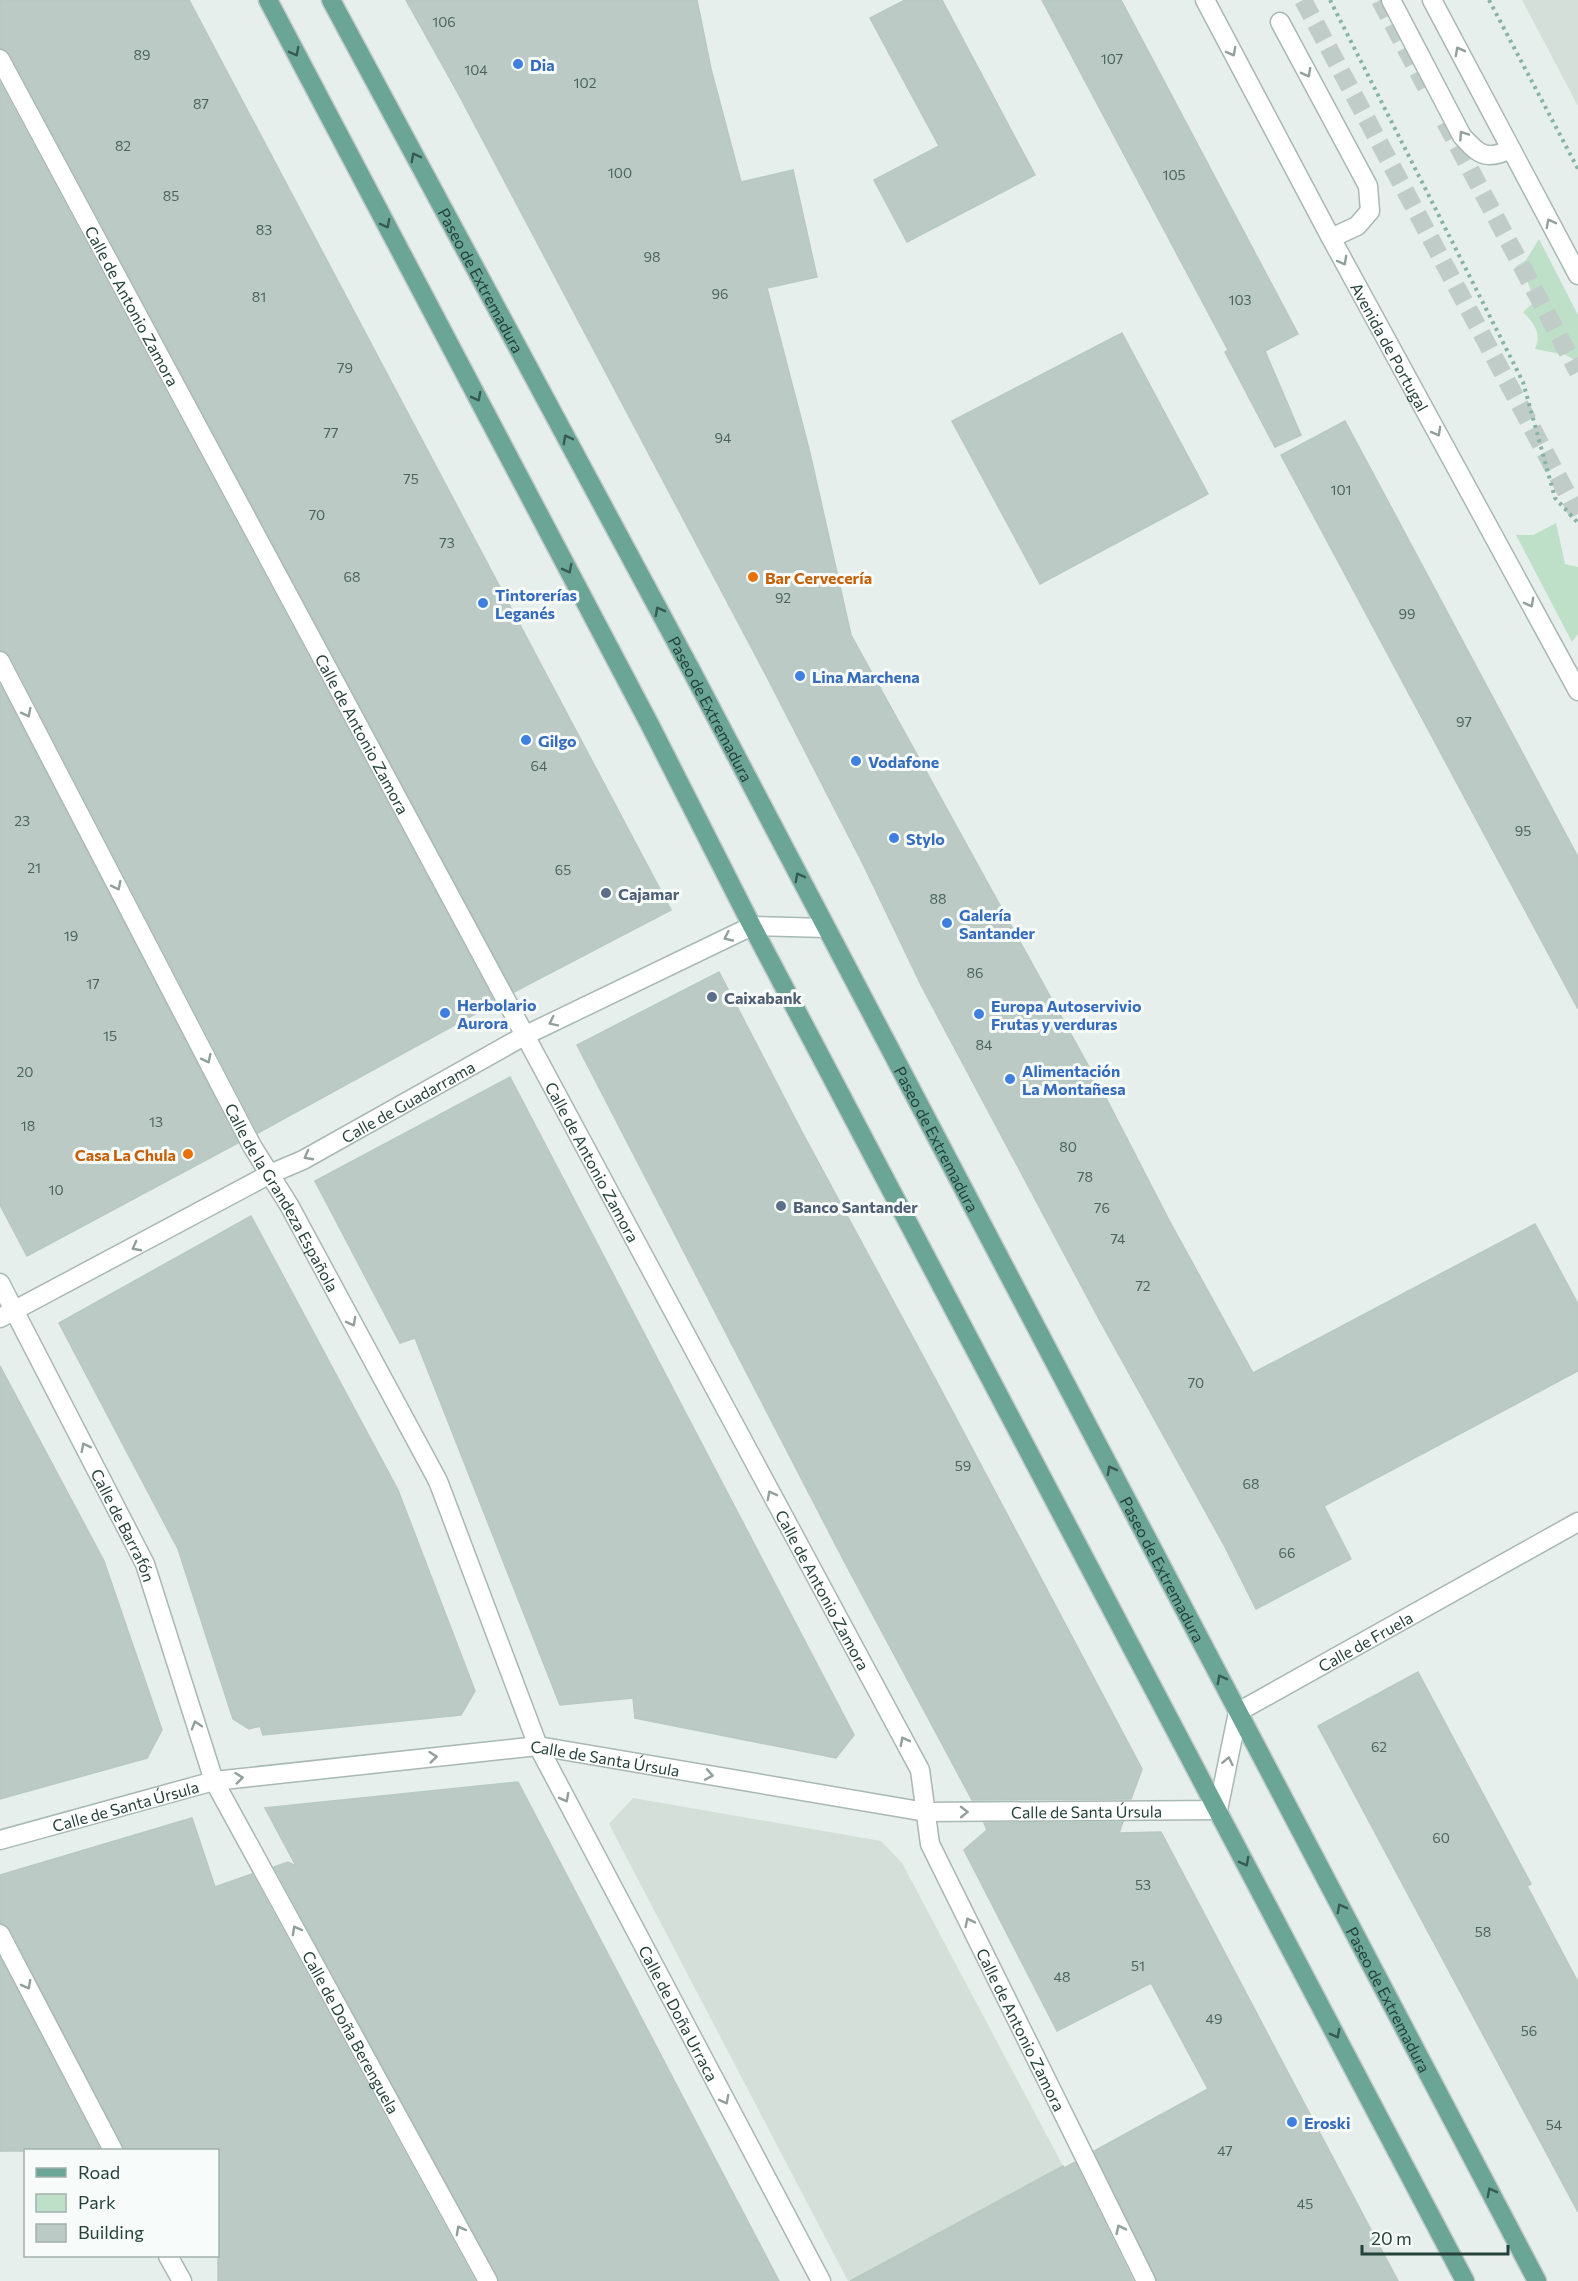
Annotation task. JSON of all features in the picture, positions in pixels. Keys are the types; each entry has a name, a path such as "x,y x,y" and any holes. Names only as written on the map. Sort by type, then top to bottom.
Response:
{"main road":[{"path":"268,0 650,723 752,926 1465,2281"},
{"name":"Paseo de Extremadura","path":"331,0 690,668 1537,2281"}],"street":[{"name":"Avenida de Portugal","path":"1205,0 1331,238 1578,691"},
{"path":"1391,0 1462,136 1477,152 1491,156 1500,155 1511,149"},
{"path":"1432,0 1578,275"},
{"path":"1280,22 1368,186 1370,211 1357,226 1331,238"},
{"name":"Calle de Antonio Zamora","path":"0,59 920,1770 930,1844 1146,2281"},
{"name":"Calle de la Grandeza Española","path":"0,661 246,1136 289,1205 438,1481 538,1746"},
{"name":"Calle de Guadarrama","path":"7,1314 270,1174 303,1160 524,1036 752,926 826,928"},
{"name":"Calle de Barrafón","path":"0,1283 7,1314 145,1564 214,1781"},
{"name":"Calle de Fruela","path":"1239,1712 1578,1522"},
{"path":"1218,1810 1239,1712"},
{"name":"Calle de Santa Úrsula","path":"0,1840 214,1781 538,1746 926,1812 1218,1810"},
{"name":"Calle de Doña Urraca","path":"538,1746 821,2281"},
{"name":"Calle de Doña Berenguela","path":"214,1781 488,2281"},
{"path":"0,1934 112,2149"},
{"path":"169,2257 182,2281"}],"path":[{"path":"1330,0 1523,382 1555,498 1578,523"},
{"path":"1489,0 1578,168"}],"shaded area":[{"path":"1522,0 1578,0 1578,106"},
{"path":"633,1798 881,1841 902,1863 1063,2166 848,2281 609,1824"}],"green space":[{"path":"1539,239 1578,315 1578,362 1566,355 1535,349 1538,338 1536,329 1523,312 1532,304 1531,293 1526,279 1515,267 1526,260"},
{"path":"1556,523 1565,564 1578,567 1578,634 1572,642 1516,535 1533,535"}],"building":[{"path":"0,0 189,0 671,910 514,992 10,54 0,48"},
{"path":"406,0 697,0 711,69 741,182 793,170 817,277 767,288 810,453 851,635 1105,1096 1170,1222 1253,1373 1535,1224 1578,1304 1578,1371 1324,1506 1351,1559 1256,1609 1224,1545 1099,1319 921,985 863,864 768,679 459,95"},
{"path":"905,0 942,0 1035,175 907,242 874,180 939,146 870,18"},
{"path":"1042,0 1121,0 1298,334 1265,351 1301,435 1275,447 1225,352 1228,350"},
{"path":"0,83 495,1003 258,1133 10,656 0,650"},
{"path":"1122,333 1208,494 1040,584 952,421"},
{"path":"1345,421 1578,857 1578,1009 1281,455"},
{"path":"0,685 238,1143 27,1256 0,1205"},
{"path":"719,972 1142,1769 1131,1799 972,1800 844,1561 577,1045"},
{"path":"510,1077 854,1735 836,1758 635,1718 633,1698 560,1705 415,1338 400,1343 315,1181"},
{"path":"251,1216 398,1490 475,1691 461,1715 263,1735 260,1726 249,1729 233,1719 178,1549 59,1323"},
{"path":"0,1366 104,1561 162,1730 147,1758 0,1799"},
{"path":"1418,1672 1531,1884 1527,1886 1578,1982 1578,2212 1318,1726"},
{"path":"518,1782 779,2281 499,2281 274,1867 288,1862 296,1866 265,1808"},
{"path":"192,1818 215,1887 252,1874 475,2281 218,2281 219,2149 123,2149 10,1929 0,1923 0,1875"},
{"path":"1123,1822 1119,1833 1161,1832 1398,2281 1157,2281 1094,2151 1208,2089 1151,1983 1057,2031 964,1850 987,1830 984,1823"},
{"path":"0,1958 100,2149 0,2151"},
{"path":"1075,2162 1133,2281 850,2281 1063,2166 1064,2168"}],"tunnel":[{"path":"1303,0 1578,514"},
{"path":"1380,0 1426,87"},
{"path":"1445,122 1578,372"}],"place":[{"name":"Dia","path":"518,64"},
{"name":"Bar Cervecería","path":"753,577"},
{"name":"Tintorerías Leganés","path":"483,603"},
{"name":"Lina Marchena","path":"800,676"},
{"name":"Gilgo","path":"526,740"},
{"name":"Vodafone","path":"856,761"},
{"name":"Stylo","path":"894,838"},
{"name":"Cajamar","path":"606,893"},
{"name":"Galería Santander","path":"947,923"},
{"name":"Caixabank","path":"712,997"},
{"name":"Herbolario Aurora","path":"445,1013"},
{"name":"Europa Autoservivio Frutas y verduras","path":"979,1014"},
{"name":"Alimentación La Montañesa","path":"1010,1079"},
{"name":"Casa La Chula","path":"188,1154"},
{"name":"Banco Santander","path":"781,1206"},
{"name":"Eroski","path":"1292,2122"}]}
